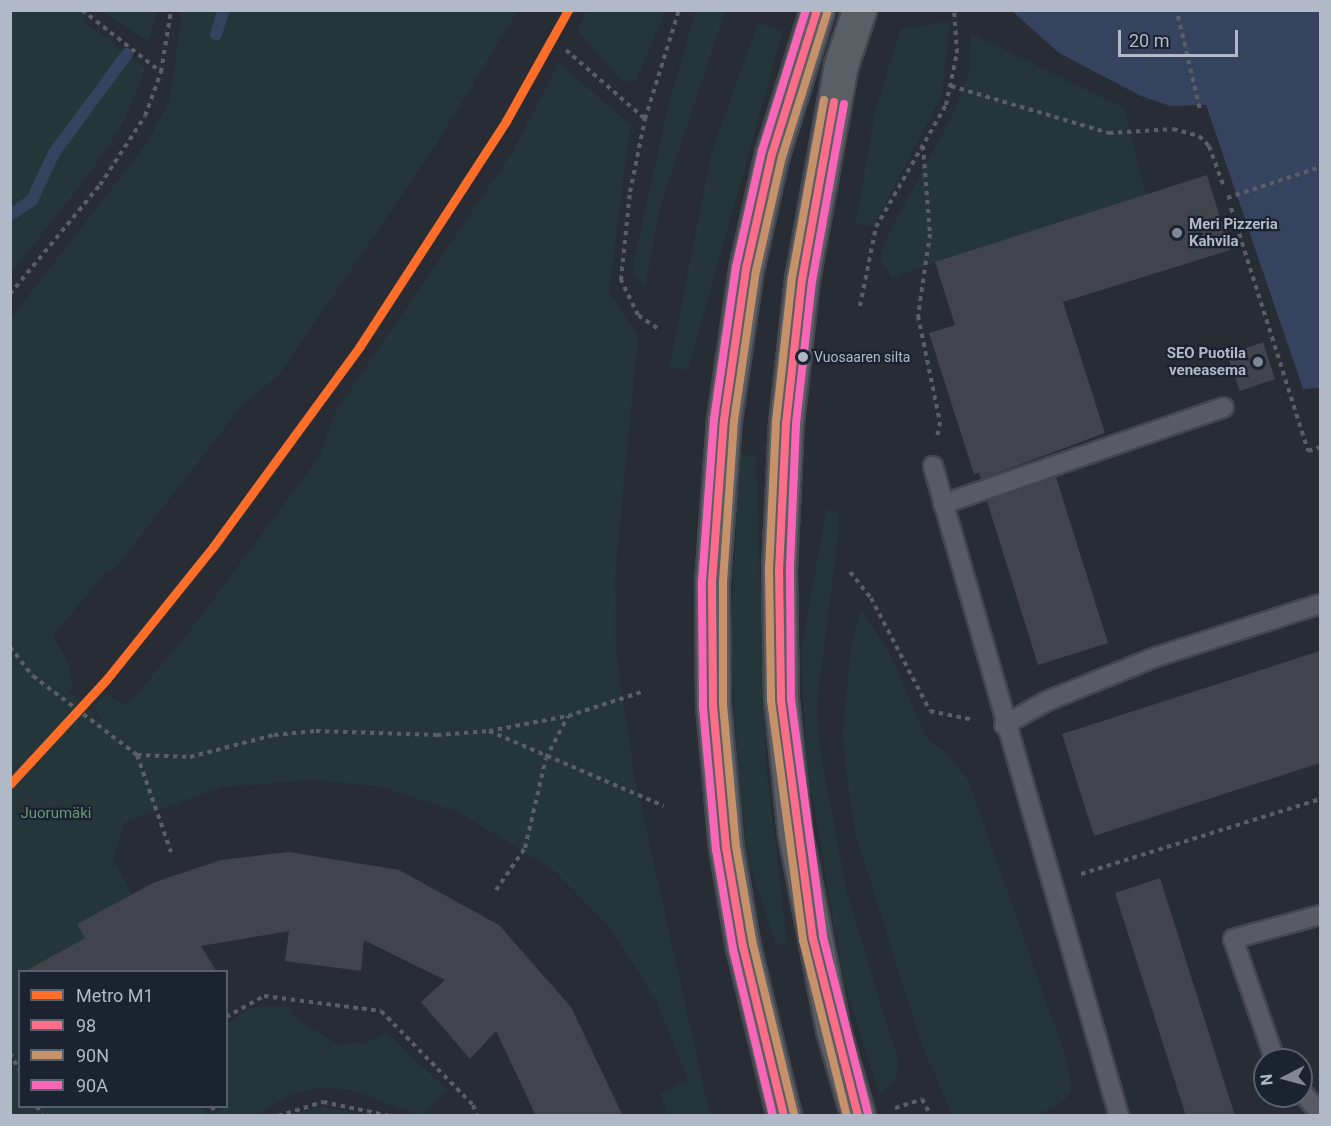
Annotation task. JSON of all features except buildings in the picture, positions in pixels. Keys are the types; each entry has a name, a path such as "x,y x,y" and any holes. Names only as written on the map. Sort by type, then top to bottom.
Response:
{"main road":[{"path":"784,1116 745,958 726,848 713,705 712,582 724,420 746,269 772,154 817,10"},
{"path":"859,10 841,65 802,279 786,423 779,569 781,700 795,835 833,1030 871,1114"}],"lane":[{"path":"943,504 1224,406"},
{"path":"933,466 1004,725 1119,1116"},
{"path":"1004,725 1047,701 1156,657 1320,604"},
{"path":"1271,1048 1233,939 1320,915"}],"path":[{"path":"82,10 162,72"},
{"path":"10,294 100,185 145,116 162,72 171,10"},
{"path":"657,328 638,315 621,280 630,192 645,119 679,10"},
{"path":"860,306 876,227 923,146 951,86 957,53 954,10"},
{"path":"1178,16 1200,110"},
{"path":"566,51 645,119"},
{"path":"951,86 1109,133 1173,129 1199,136 1209,146 1224,187"},
{"path":"923,146 930,234 918,316 940,422 933,466"},
{"path":"1227,198 1320,167"},
{"path":"1231,208 1308,451 1320,447"},
{"path":"850,572 871,598 930,711 1004,725"},
{"path":"10,646 33,676 137,756 171,852"},
{"path":"137,756 190,757 274,735 316,731 436,735 489,731 568,716 645,691"},
{"path":"496,890 525,849 546,758 568,716"},
{"path":"489,731 546,758 664,806"},
{"path":"1050,883 1320,799"},
{"path":"228,1016 264,996 381,1011 473,1105 477,1116"},
{"path":"10,1053 18,1067"},
{"path":"871,1114 922,1099 931,1116"},
{"path":"278,1116 323,1102 390,1116"}],"green space":[{"path":"11,10 90,11 83,21 146,69 123,123 90,173 11,273"},
{"path":"101,11 158,11 148,41"},
{"name":"Juorumäki","path":"182,11 517,11 436,145 279,375 244,403 114,570 104,574 53,636 68,662 73,690 67,690 102,721 94,705 106,695 126,705 131,701 188,633 319,457 336,411 512,153 559,63 630,125 609,292 638,336 615,576 616,652 635,779 710,1115 670,1115 659,1094 688,1080 655,998 608,925 554,870 456,811 382,787 312,780 222,787 125,822 113,859 132,894 77,924 85,938 39,964 42,970 18,970 18,1108 203,1108 207,1115 11,1115 11,318 147,143 170,99"},
{"path":"587,11 666,11 635,82 622,81 577,31"},
{"path":"696,11 725,11 660,207 645,287 633,275 634,260 669,102"},
{"path":"950,21 942,95 873,227 856,223 875,111 901,29"},
{"path":"758,23 783,31 688,370 669,367 712,151"},
{"path":"971,33 1125,109 1146,195 892,277 880,260 886,239 953,114 969,74"},
{"path":"739,454 756,456 766,764 787,942 776,946 749,863 738,772 731,636"},
{"path":"826,510 838,512 838,538 817,703 819,745 846,889 899,1064 893,1084 879,1094 844,982 807,765 801,653"},
{"path":"862,609 893,660 926,738 946,752 969,782 1067,1061 1072,1088 1065,1100 1037,1115 952,1115 921,1043 855,832 846,770 843,730 851,646"},
{"path":"290,1007 296,1019 337,1044 365,1043 386,1032 447,1090 421,1115 353,1091 322,1087 292,1094 254,1115 222,1115 218,1108 228,1108 228,1024 250,1008"},
{"path":"320,1107 344,1110 356,1115 290,1115"}],"water":[{"path":"1012,11 1320,11 1320,388 1303,389 1206,105 1170,106 1141,96 1059,53"}],"waterway":[{"path":"216,34 224,10"},
{"path":"10,215 32,200 54,153 127,54"}],"metro line":[{"name":"M1","path":"10,784 106,680 213,547 360,346 506,121 568,10"}],"transit line":[{"name":"90A","path":"773,1116 733,949 716,850 703,706 702,582 714,419 736,267 762,151 806,10"},
{"name":"98","path":"784,1116 743,947 726,848 713,705 712,582 724,420 746,269 772,154 817,10"},
{"name":"90N","path":"794,1114 753,945 736,847 723,704 723,582 734,421 756,271 782,157 827,13"},
{"name":"90N","path":"824,100 792,277 776,422 769,568 771,700 803,940 847,1116"},
{"name":"98","path":"834,102 802,279 786,423 779,569 781,700 813,939 858,1116"},
{"name":"90A","path":"844,104 812,281 796,424 790,569 791,699 823,937 868,1113"}],"place":[{"name":"Meri Pizzeria Kahvila","path":"1177,233"},
{"name":"Vuosaaren silta","path":"803,357"},
{"name":"SEO Puotila veneasema","path":"1258,362"}]}
